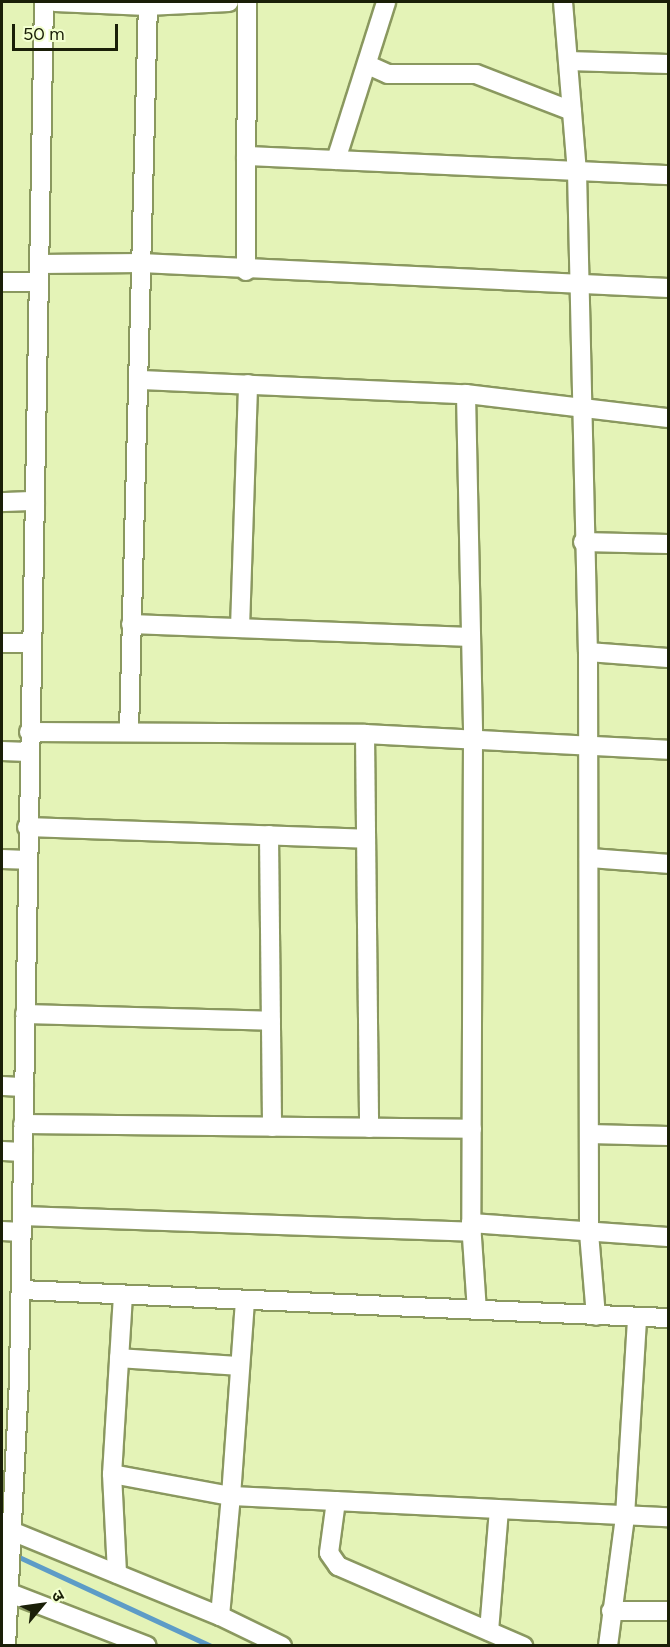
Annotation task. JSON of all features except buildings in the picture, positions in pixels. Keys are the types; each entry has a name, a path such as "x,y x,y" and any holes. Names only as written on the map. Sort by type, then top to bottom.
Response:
{"street":[{"path":"6,1646 8,1592 14,1539 10,1431 11,1362 21,1290 28,752 44,2"},
{"path":"55,2 148,4 229,2"},
{"path":"246,271 247,2"},
{"path":"336,160 368,65 386,2"},
{"path":"563,2 577,171 576,282 588,652 589,1233 596,1316"},
{"path":"129,732 148,4"},
{"path":"568,61 669,64"},
{"path":"368,65 388,74 476,74 572,111"},
{"path":"246,156 669,175"},
{"path":"2,282 39,273 141,263 246,271 576,282 669,288"},
{"path":"139,380 466,394 581,404 669,418"},
{"path":"240,628 248,384"},
{"path":"466,394 473,739 472,1228 477,1310"},
{"path":"2,502 35,501"},
{"path":"583,542 669,544"},
{"path":"131,624 471,637"},
{"path":"2,643 32,643"},
{"path":"588,652 669,658"},
{"path":"29,732 365,734 669,750"},
{"path":"365,734 369,1128"},
{"path":"2,751 28,752"},
{"path":"27,827 366,839"},
{"path":"269,836 272,1127"},
{"path":"589,858 669,864"},
{"path":"2,859 27,860"},
{"path":"25,1014 270,1021"},
{"path":"2,1086 24,1087"},
{"path":"23,1124 472,1129"},
{"path":"589,1134 669,1136"},
{"path":"2,1151 23,1152"},
{"path":"2,1231 22,1224 472,1228 669,1237"},
{"path":"21,1290 669,1318"},
{"path":"117,1574 112,1474 123,1295"},
{"path":"220,1616 245,1301"},
{"path":"608,1646 625,1516 638,1317"},
{"path":"119,1358 240,1366"},
{"path":"112,1474 231,1496 625,1516 669,1516"},
{"path":"336,1501 332,1562 524,1646"},
{"path":"489,1631 500,1509"},
{"path":"14,1539 117,1574 220,1616 282,1646"},
{"path":"8,1592 147,1646"},
{"path":"611,1611 669,1611"}],"waterway":[{"path":"15,1555 211,1646"}]}
